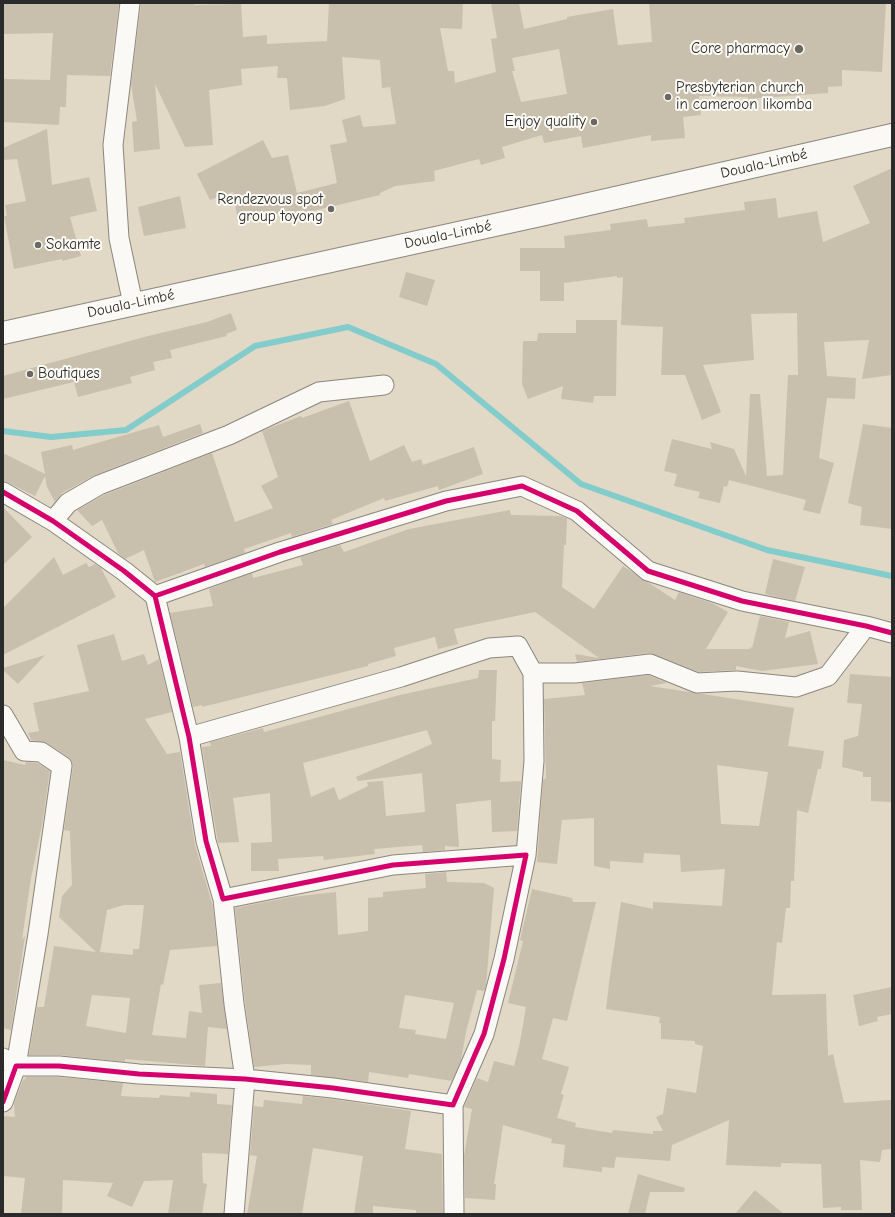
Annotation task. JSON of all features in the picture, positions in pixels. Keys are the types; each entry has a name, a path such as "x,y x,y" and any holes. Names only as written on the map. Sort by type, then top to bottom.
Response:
{"highway":[{"name":"Douala-Limbé","path":"3,333 552,212 892,135"}],"street":[{"path":"130,3 113,145 119,238 133,304"},
{"path":"53,521 68,503 99,485 229,436 319,392 384,385"},
{"path":"155,596 280,552 446,501 522,486 577,512 648,571 742,601 866,626 892,633"},
{"path":"3,492 53,521 124,571 155,596 189,737 206,841 223,899 234,1004 245,1079 234,1214"},
{"path":"533,672 575,673 650,664 697,683 737,681 796,687 828,676 866,626"},
{"path":"189,737 401,677 489,648 518,646 533,672 534,761 526,855 504,959 484,1034 453,1105 454,1214"},
{"path":"3,715 24,751 41,752 62,766 38,934 10,1062 3,1102"},
{"path":"223,899 393,865 526,855"},
{"path":"10,1062 139,1074 245,1079 333,1088 453,1105"}],"building":[{"path":"3,3 119,3 110,76 67,75 66,107 60,107 59,125 3,122 3,79 50,80 53,33 3,34"},
{"path":"141,3 194,3 194,5 241,4 243,37 267,35 267,44 327,41 329,3 463,3 462,29 440,28 448,71 454,71 455,83 496,72 491,39 497,38 491,3 519,3 524,29 567,19 567,17 613,9 618,45 652,42 649,3 886,3 882,72 842,70 842,86 828,87 828,93 748,99 748,97 699,96 701,115 683,117 685,138 651,141 651,135 583,148 581,136 544,143 542,135 502,147 505,158 481,165 479,159 434,171 435,181 395,186 380,193 380,195 304,213 303,210 238,221 233,192 210,200 197,174 263,140 272,158 288,155 297,193 337,183 330,145 347,142 342,120 360,115 363,127 396,124 390,87 382,88 380,60 342,57 345,99 325,106 290,110 287,78 277,78 278,66 241,69 242,85 209,90 213,145 185,147 155,84 160,149 134,152 132,122 137,121 131,84","holes":["559,49 567,94 521,102 512,71 515,71 512,58"]},
{"path":"47,129 52,185 89,177 97,211 70,217 81,256 62,261 62,259 14,269 4,216 7,216 5,205 26,201 17,159 3,160 3,148"},
{"path":"892,168 892,375 862,379 869,340 824,342 827,376 856,378 855,399 827,398 819,458 834,463 820,514 803,510 806,500 729,480 727,487 724,486 720,503 698,498 700,492 674,486 677,474 664,471 672,439 712,449 710,442 734,449 746,476 750,394 760,394 767,476 783,475 788,375 798,375 797,313 751,314 754,360 703,365 721,412 702,420 685,375 661,375 663,327 621,325 623,277 617,278 617,276 564,283 564,301 540,301 540,271 520,271 520,248 565,248 564,236 611,230 610,224 647,219 648,227 685,223 684,218 745,210 744,202 776,198 778,218 817,211 823,242 870,223 853,186"},
{"path":"180,196 186,228 144,236 138,207"},
{"path":"406,272 435,280 427,306 399,297"},
{"path":"231,313 237,330 226,334 227,336 170,350 172,358 153,362 155,370 130,377 132,383 78,397 74,382 3,399 3,376 148,336 207,322"},
{"path":"576,320 617,320 616,396 594,396 593,403 561,399 563,386 528,399 522,384 523,341 537,341 538,333 576,333"},
{"path":"349,401 370,461 404,445 412,462 421,459 423,465 474,447 483,474 439,490 438,486 385,501 384,498 331,520 333,524 292,537 291,533 244,549 245,553 205,567 204,564 155,582 144,550 125,559 118,553 102,520 92,526 77,510 104,495 212,453 235,522 273,508 261,486 278,477 262,431 301,416 302,418"},
{"path":"200,424 203,433 95,475 62,493 55,502 47,487 45,476 35,496 3,480 3,453 45,474 41,452 72,445 73,450 159,425 163,437"},
{"path":"863,424 892,428 892,529 860,525 862,507 848,503"},
{"path":"3,507 32,537 3,565"},
{"path":"510,510 511,515 561,516 567,518 562,587 594,609 623,566 675,600 679,592 714,604 728,612 706,649 752,648 760,616 789,622 785,638 810,631 818,664 762,671 736,666 736,670 699,672 649,653 577,662 575,654 599,658 535,612 454,629 458,644 438,649 435,637 394,648 396,656 368,664 368,666 202,707 202,705 193,707 170,613 213,606 209,589 252,573 253,578 303,565 300,557 340,545 344,552 409,529"},
{"path":"54,557 63,575 86,563 89,567 95,564 101,568 116,597 3,655 3,608"},
{"path":"773,559 805,567 795,601 765,594"},
{"path":"114,634 122,661 144,654 148,665 159,659 172,712 145,719 167,754 180,752 195,845 213,907 217,946 170,950 163,985 161,984 152,1035 186,1038 189,1011 202,1013 199,985 221,983 227,1029 208,1027 205,1066 125,1059 125,1062 60,1055 29,1055 37,1007 44,1007 54,946 96,952 59,917 62,896 72,885 70,831 64,830 73,767 72,762 68,757 47,743 31,740 28,733 39,731 33,703 89,691 77,645","holes":["124,905 144,905 139,949 133,949 133,955 100,952 107,910","92,995 130,998 126,1033 86,1026"]},
{"path":"45,655 18,684 3,670 3,668"},
{"path":"479,670 497,670 495,721 492,721 492,759 501,760 500,782 521,781 517,831 492,832 491,800 456,804 459,847 445,846 445,850 423,852 422,845 374,849 375,854 324,860 323,856 278,859 279,871 251,871 251,843 272,842 270,793 233,798 239,842 218,843 202,747 211,746 210,742 263,728 264,732 400,695 478,678","holes":["427,730 432,744 356,777 358,781 422,773 425,812 386,816 383,781 367,782 368,786 339,800 334,787 311,797 303,763"]},
{"path":"850,674 892,677 892,802 871,801 871,777 863,777 863,772 842,767 844,740 858,736 862,704 847,703"},
{"path":"648,675 667,683 650,686 794,708 788,746 824,751 821,769 818,769 808,813 797,810 794,881 791,881 790,908 786,908 782,943 777,942 772,995 826,994 828,1056 833,1054 844,1103 891,1100 892,1149 882,1150 880,1162 860,1160 862,1210 841,1210 841,1207 823,1208 821,1164 781,1163 781,1167 726,1165 729,1120 672,1145 670,1161 616,1157 614,1168 602,1167 602,1172 563,1167 565,1145 551,1143 552,1139 503,1125 494,1184 496,1184 495,1200 465,1198 464,1156 472,1109 464,1107 477,1078 488,1082 494,1061 514,1066 520,1042 526,1007 508,1003 523,941 520,940 532,889 572,898 573,902 596,902 567,1021 553,1018 542,1059 569,1067 561,1094 564,1095 557,1118 576,1123 575,1127 612,1133 613,1130 653,1134 653,1131 663,1131 656,1117 663,1114 667,1088 696,1093 703,1046 695,1044 695,1041 661,1039 661,1023 659,1023 660,1017 606,1009 610,975 621,902 653,909 653,902 722,906 725,869 681,872 680,855 644,853 643,863 610,861 610,869 594,866 594,818 562,820 557,864 537,862 543,780 546,778 544,699 585,695 582,683","holes":["717,765 768,772 759,826 721,824"]},
{"path":"3,760 25,765 26,762 37,763 50,771 42,825 31,878 22,939 25,936 11,1030 3,1028"},
{"path":"446,872 447,882 484,883 494,888 486,986 484,991 477,990 466,1032 461,1060 452,1081 409,1074 408,1078 369,1072 368,1082 311,1075 311,1065 285,1064 254,1067 245,1003 235,908 291,897 336,892 338,935 368,931 368,898 383,897 383,892 426,888 425,874","holes":["405,995 454,1003 446,1039 415,1034 416,1030 399,1028"]},
{"path":"892,987 892,1014 877,1017 878,1021 859,1026 853,995"},
{"path":"26,1077 58,1077 123,1083 121,1096 159,1098 160,1095 190,1097 190,1092 217,1094 217,1104 232,1105 228,1154 202,1153 203,1183 207,1184 202,1214 168,1214 173,1180 144,1181 132,1207 107,1196 113,1183 63,1180 62,1214 21,1214 25,1178 3,1176 3,1116 15,1117 14,1103 23,1080"},
{"path":"303,1096 411,1111 405,1149 442,1154 443,1214 416,1214 416,1210 373,1206 373,1214 354,1214 363,1156 313,1148 302,1214 247,1214 257,1156 250,1155 254,1106 263,1107 264,1100 302,1104"},
{"path":"638,1174 685,1188 684,1192 650,1192 645,1214 628,1214"},
{"path":"755,1190 763,1197 784,1214 735,1214"}],"waterway":[{"path":"3,431 51,437 126,430 255,346 348,327 436,364 581,484 767,550 892,576"}],"cycle path":[{"path":"3,492 53,521 124,571 155,596 280,552 446,501 522,486 577,511 648,571 742,601 866,626 892,633"},
{"path":"3,1102 16,1066 59,1066 139,1074 245,1079 333,1088 453,1105 484,1034 504,959 526,855 393,865 223,899 206,841 189,737 155,596"}],"place":[{"name":"Core pharmacy","path":"799,49"},
{"name":"Presbyterian church in cameroon likomba","path":"668,97"},
{"name":"Enjoy quality","path":"594,122"},
{"name":"Rendezvous spot group toyong","path":"331,209"},
{"name":"Sokamte","path":"38,245"},
{"name":"Boutiques","path":"30,374"}]}
